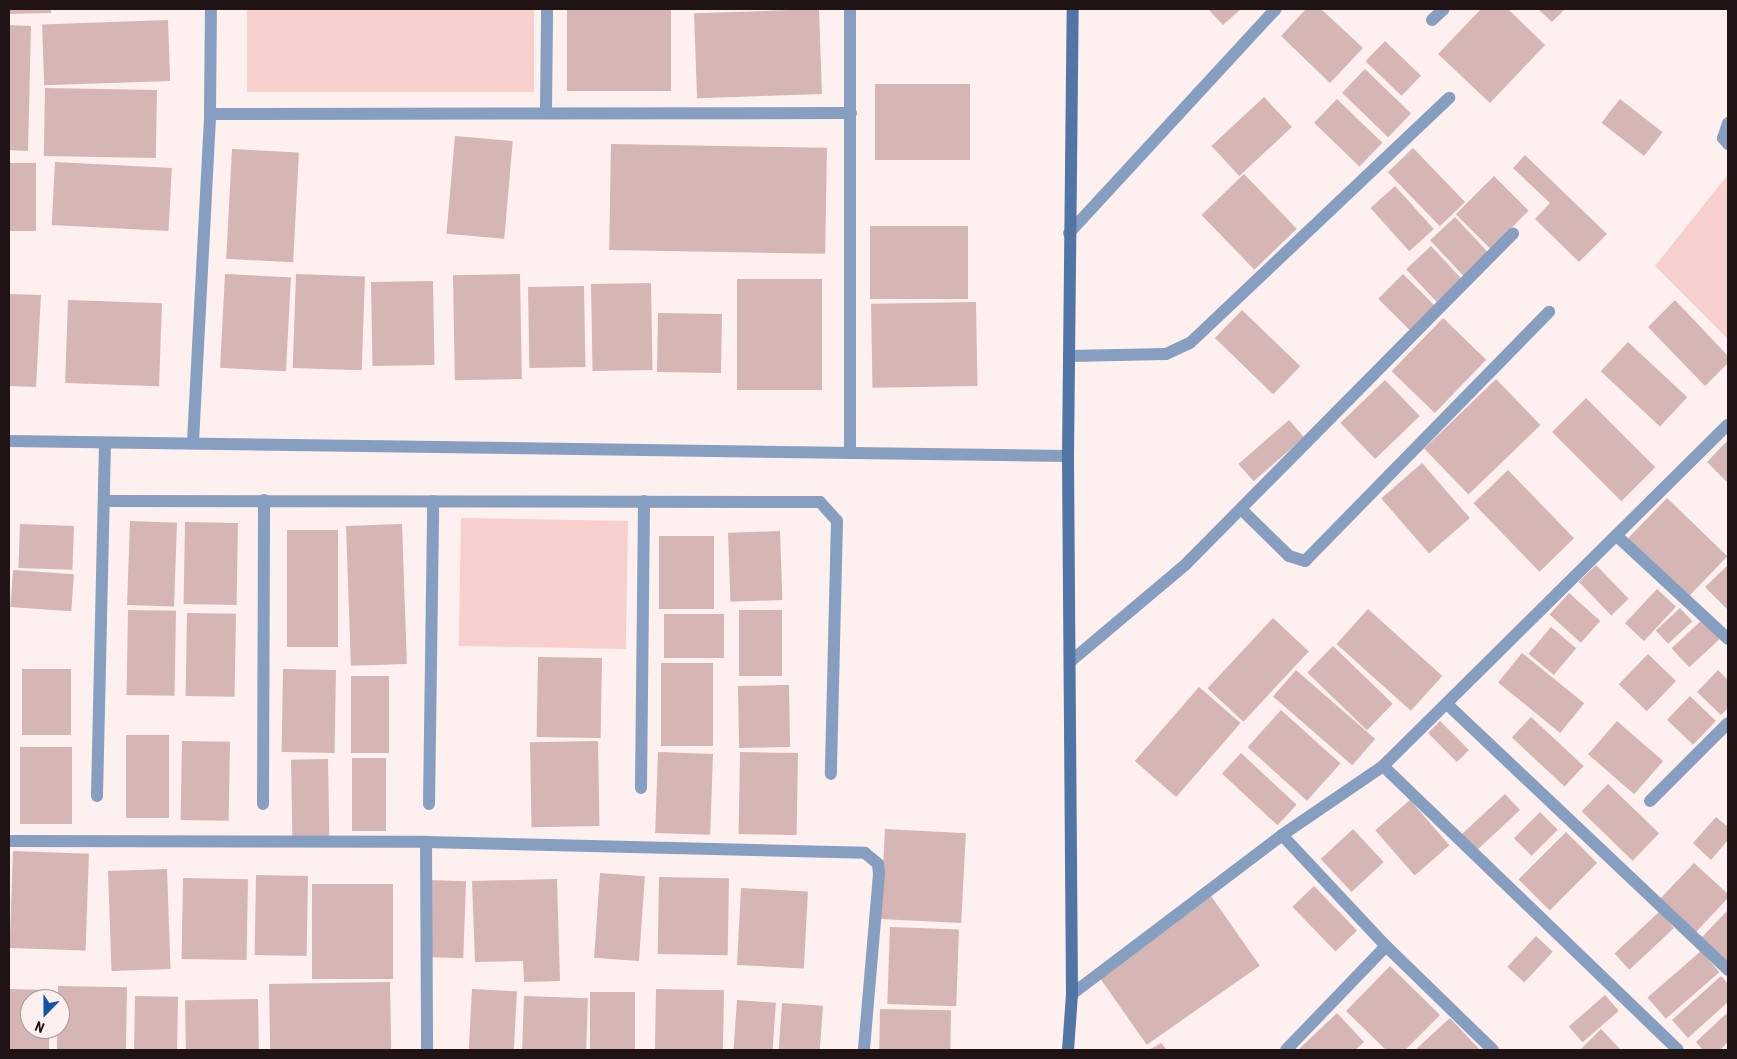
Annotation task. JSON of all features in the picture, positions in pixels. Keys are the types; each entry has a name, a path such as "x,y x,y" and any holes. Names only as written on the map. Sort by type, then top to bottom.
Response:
{"street":[{"path":"193,442 210,114 211,9"},
{"path":"546,111 547,9"},
{"path":"850,9 850,453"},
{"path":"1068,1050 1072,994 1068,456 1069,232 1073,9"},
{"path":"1069,232 1276,9"},
{"path":"1432,20 1444,9"},
{"path":"1069,356 1166,354 1190,343 1449,98"},
{"path":"210,114 546,111 851,113"},
{"path":"1728,123 1723,138 1728,144"},
{"path":"1071,661 1186,564 1513,233"},
{"path":"1241,508 1290,556 1305,561 1549,312"},
{"path":"1072,994 1282,835 1383,766 1618,536 1728,425"},
{"path":"9,441 193,442 1068,456"},
{"path":"97,796 106,501 105,443"},
{"path":"262,804 264,500"},
{"path":"106,501 807,500 820,502 831,510 837,521 831,774"},
{"path":"429,804 433,501"},
{"path":"641,788 644,501"},
{"path":"1618,536 1728,639"},
{"path":"1447,704 1728,970"},
{"path":"1650,802 1728,723"},
{"path":"1383,766 1678,1050"},
{"path":"1282,835 1386,946 1493,1050"},
{"path":"9,841 426,842 865,853 878,864 879,874 864,1050"},
{"path":"426,842 427,1050"},
{"path":"1286,1050 1386,946"}],"shaded area":[{"path":"247,9 534,9 534,92 247,92"},
{"path":"1728,176 1728,339 1655,266"},
{"path":"461,518 628,521 626,649 459,646"}],"building":[{"path":"9,9 51,9 51,13 9,14"},
{"path":"567,9 671,9 671,91 567,91"},
{"path":"819,9 822,94 697,98 694,13"},
{"path":"1208,9 1241,9 1223,25"},
{"path":"1306,9 1321,9 1363,48 1330,83 1281,36"},
{"path":"1481,9 1508,9 1545,45 1490,103 1438,54"},
{"path":"1538,9 1565,9 1552,22"},
{"path":"168,20 170,81 44,85 42,24"},
{"path":"9,25 31,26 28,151 9,150"},
{"path":"1385,41 1421,76 1402,96 1366,61"},
{"path":"1365,69 1411,113 1388,137 1342,93"},
{"path":"875,84 970,84 970,160 875,160"},
{"path":"45,88 157,90 156,158 44,156"},
{"path":"1264,97 1292,127 1239,176 1211,146"},
{"path":"1337,99 1382,143 1359,167 1314,123"},
{"path":"1620,99 1663,132 1644,156 1602,123"},
{"path":"455,136 513,141 504,239 446,234"},
{"path":"611,144 827,148 825,254 609,250"},
{"path":"1413,148 1465,202 1440,226 1388,172"},
{"path":"232,149 299,153 293,262 226,259"},
{"path":"1525,155 1607,234 1579,262 1535,219 1550,203 1513,168"},
{"path":"55,162 172,168 169,231 52,225"},
{"path":"9,163 36,163 36,231 9,231"},
{"path":"1244,174 1297,229 1254,270 1202,215"},
{"path":"1494,176 1529,211 1490,249 1456,214"},
{"path":"1395,186 1434,229 1409,251 1370,208"},
{"path":"1455,217 1489,254 1464,277 1430,240"},
{"path":"870,226 968,226 968,299 870,299"},
{"path":"1431,246 1462,279 1437,302 1406,269"},
{"path":"225,274 291,277 286,371 220,368"},
{"path":"296,274 365,276 362,370 293,368"},
{"path":"520,274 522,379 455,380 453,275"},
{"path":"1403,274 1435,306 1410,331 1378,299"},
{"path":"737,279 822,279 822,390 737,390"},
{"path":"433,281 434,365 372,366 371,282"},
{"path":"651,283 653,370 593,371 591,284"},
{"path":"584,286 585,367 529,368 528,287"},
{"path":"9,294 41,295 36,387 9,386"},
{"path":"68,300 162,303 159,386 65,383"},
{"path":"1675,300 1728,356 1728,363 1705,386 1648,327"},
{"path":"976,302 977,386 872,388 871,304"},
{"path":"1242,310 1300,366 1273,394 1215,338"},
{"path":"658,313 722,314 721,373 657,372"},
{"path":"1443,318 1486,360 1435,413 1392,371"},
{"path":"1628,342 1687,397 1660,426 1601,371"},
{"path":"1496,379 1540,425 1469,495 1424,448"},
{"path":"1385,380 1420,416 1375,459 1340,423"},
{"path":"1586,398 1655,467 1621,501 1552,432"},
{"path":"1289,420 1304,437 1254,481 1238,464"},
{"path":"1728,440 1728,483 1707,462"},
{"path":"1422,463 1470,518 1429,554 1381,498"},
{"path":"1508,470 1574,538 1539,572 1473,503"},
{"path":"1667,498 1727,556 1687,598 1627,540"},
{"path":"130,521 177,523 174,607 127,605"},
{"path":"185,522 238,523 237,605 184,604"},
{"path":"20,524 74,526 72,570 18,568"},
{"path":"402,524 407,664 351,666 346,526"},
{"path":"287,530 338,530 338,647 287,647"},
{"path":"780,531 782,600 730,602 728,533"},
{"path":"659,536 714,536 714,609 659,609"},
{"path":"1596,565 1629,599 1611,615 1579,582"},
{"path":"1728,565 1728,610 1705,587"},
{"path":"13,570 74,574 71,611 10,607"},
{"path":"1657,589 1676,607 1644,641 1625,623"},
{"path":"1569,593 1600,621 1581,643 1550,615"},
{"path":"1680,608 1692,621 1668,644 1656,631"},
{"path":"1368,609 1442,676 1411,711 1337,644"},
{"path":"128,610 176,611 175,696 127,695"},
{"path":"739,610 782,610 782,676 739,676"},
{"path":"187,613 236,614 235,697 186,696"},
{"path":"664,614 724,614 724,658 664,658"},
{"path":"1273,618 1309,651 1243,722 1208,688"},
{"path":"1703,619 1721,638 1689,667 1672,648"},
{"path":"1551,627 1576,648 1554,675 1529,654"},
{"path":"1333,646 1393,704 1367,730 1307,673"},
{"path":"1522,653 1584,703 1560,733 1498,683"},
{"path":"1648,654 1676,681 1647,711 1619,684"},
{"path":"538,657 602,658 601,738 537,737"},
{"path":"661,663 713,663 713,746 661,746"},
{"path":"22,669 71,669 71,735 22,735"},
{"path":"283,669 336,670 335,753 282,752"},
{"path":"1296,670 1375,739 1352,765 1273,696"},
{"path":"1718,670 1728,680 1728,708 1721,715 1697,692"},
{"path":"351,676 389,676 389,753 351,753"},
{"path":"789,685 790,747 739,748 738,686"},
{"path":"1199,687 1241,723 1176,797 1135,761"},
{"path":"1690,696 1716,721 1693,745 1667,720"},
{"path":"1281,710 1340,764 1307,801 1248,747"},
{"path":"1531,717 1584,766 1565,787 1512,737"},
{"path":"1440,721 1469,750 1457,762 1428,733"},
{"path":"1617,721 1663,761 1634,794 1588,754"},
{"path":"126,735 169,735 169,818 126,818"},
{"path":"182,741 230,742 229,821 181,820"},
{"path":"598,741 599,826 531,827 530,742"},
{"path":"20,747 72,747 72,824 20,824"},
{"path":"658,752 713,754 710,835 655,833"},
{"path":"740,752 798,753 797,835 739,834"},
{"path":"1241,753 1297,805 1277,825 1222,773"},
{"path":"352,758 386,758 386,831 352,831"},
{"path":"328,759 329,838 292,839 291,760"},
{"path":"1608,784 1659,833 1633,861 1582,811"},
{"path":"1505,794 1520,810 1475,852 1460,836"},
{"path":"1410,800 1449,845 1415,875 1375,830"},
{"path":"1540,812 1558,830 1532,856 1514,838"},
{"path":"1716,817 1728,827 1728,840 1711,860 1693,843"},
{"path":"885,829 966,833 961,923 880,919"},
{"path":"1353,829 1384,862 1352,892 1321,859"},
{"path":"1566,832 1597,863 1550,910 1519,879"},
{"path":"13,851 89,854 86,951 10,948"},
{"path":"1694,863 1728,894 1728,898 1695,933 1659,900"},
{"path":"167,869 170,969 112,971 108,871"},
{"path":"600,873 645,876 639,961 594,958"},
{"path":"256,875 308,876 307,956 255,955"},
{"path":"659,877 729,878 728,955 658,954"},
{"path":"183,878 248,879 247,960 182,959"},
{"path":"557,879 560,981 524,982 523,961 475,962 472,881"},
{"path":"428,880 466,881 463,958 425,957"},
{"path":"312,884 393,884 393,979 312,979"},
{"path":"1314,886 1357,931 1335,951 1292,907"},
{"path":"741,888 808,892 804,968 737,965"},
{"path":"1211,896 1260,966 1147,1045 1098,975"},
{"path":"1728,910 1728,963 1702,937"},
{"path":"1659,912 1674,928 1629,970 1614,954"},
{"path":"890,927 959,929 956,1006 887,1004"},
{"path":"1536,936 1553,952 1524,982 1507,967"},
{"path":"1701,951 1719,972 1666,1019 1647,998"},
{"path":"1390,966 1440,1015 1405,1050 1386,1050 1346,1011"},
{"path":"1721,976 1728,984 1728,1002 1688,1038 1672,1020"},
{"path":"390,982 391,1050 270,1050 269,984"},
{"path":"58,986 127,987 126,1050 57,1050 57,1039 70,1039 70,989 58,989"},
{"path":"9,989 20,989 20,1039 49,1039 49,1050 9,1050"},
{"path":"472,989 517,991 514,1050 469,1050"},
{"path":"656,989 724,990 723,1050 655,1050"},
{"path":"590,992 635,992 635,1050 590,1050"},
{"path":"1605,995 1619,1011 1583,1042 1569,1026"},
{"path":"135,996 178,997 177,1050 134,1050"},
{"path":"524,996 588,998 586,1050 522,1050"},
{"path":"258,999 259,1050 186,1050 185,1000"},
{"path":"737,1000 776,1003 773,1050 734,1050"},
{"path":"782,1003 823,1006 820,1050 779,1050"},
{"path":"880,1009 951,1010 950,1050 879,1050"},
{"path":"1728,1012 1728,1042 1720,1050 1703,1050 1696,1042"},
{"path":"1337,1013 1364,1042 1355,1050 1298,1050"},
{"path":"1450,1018 1480,1050 1415,1050"},
{"path":"1601,1029 1621,1050 1581,1049"},
{"path":"1161,1043 1167,1050 1149,1050"}]}
